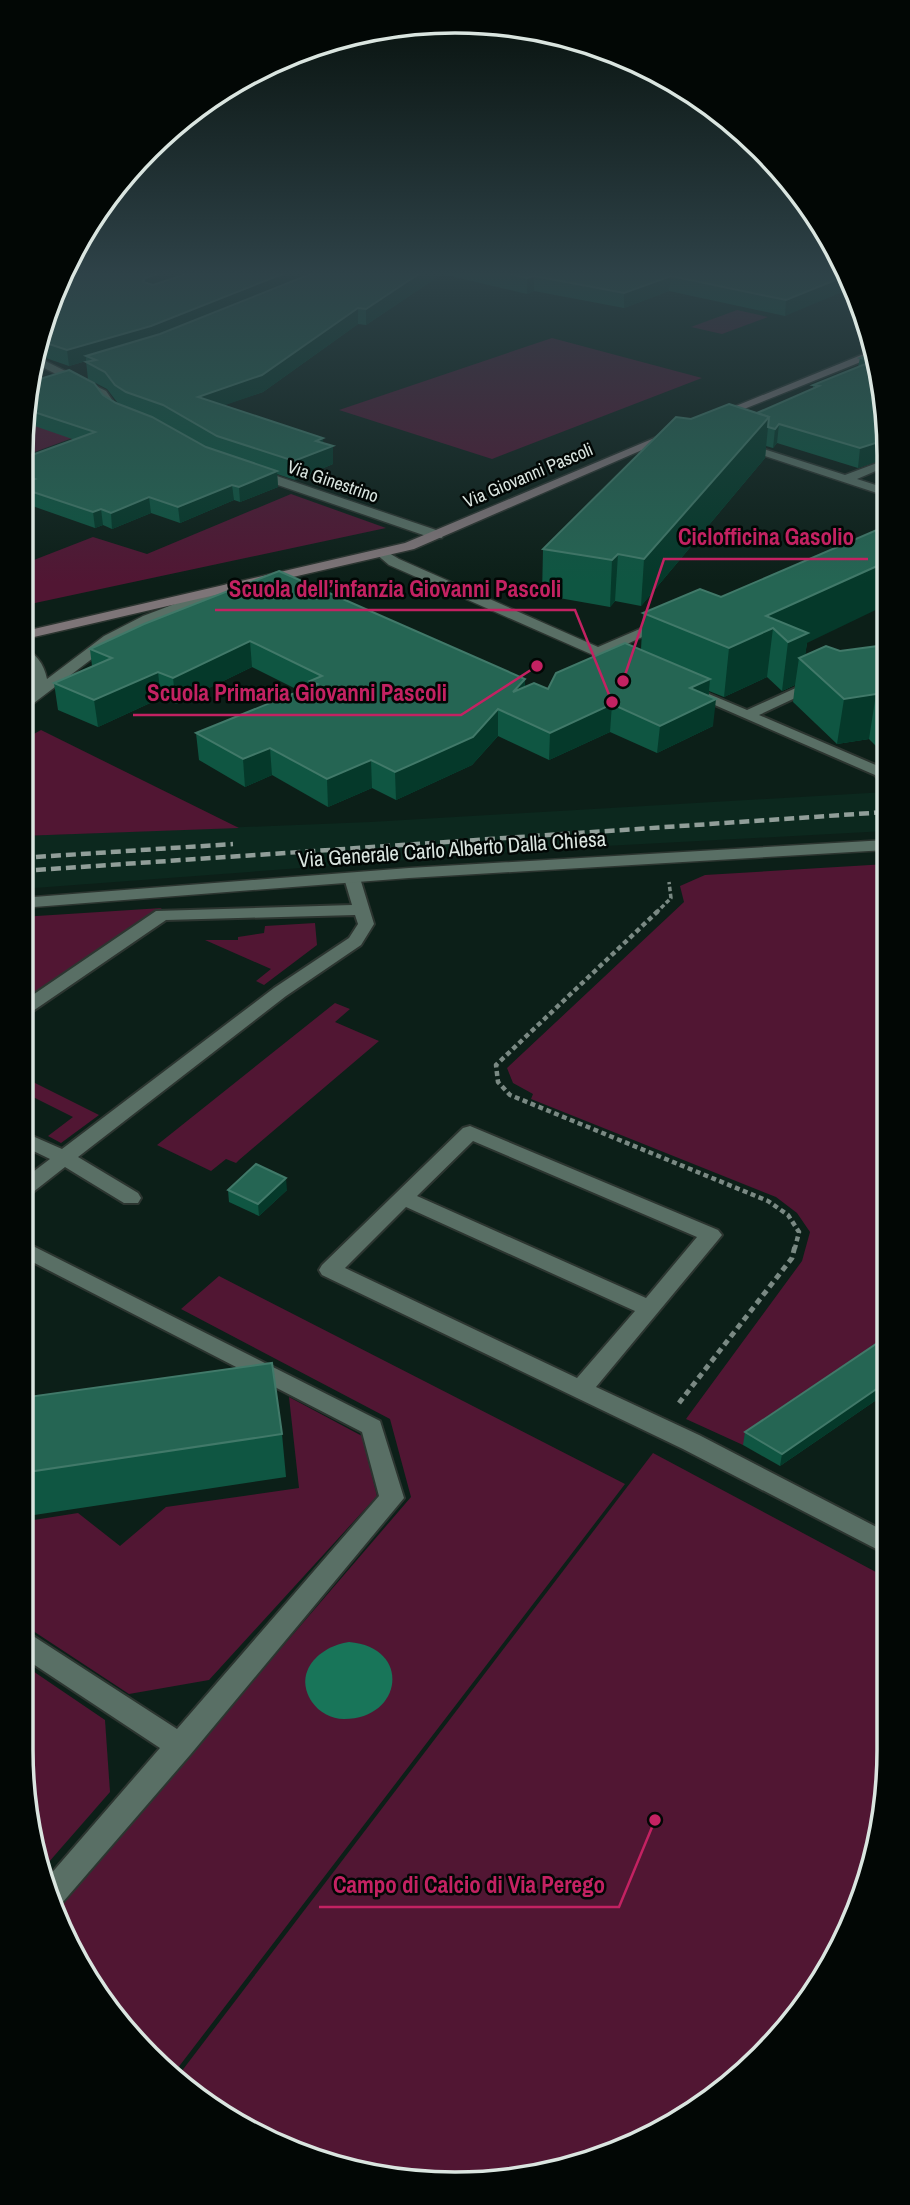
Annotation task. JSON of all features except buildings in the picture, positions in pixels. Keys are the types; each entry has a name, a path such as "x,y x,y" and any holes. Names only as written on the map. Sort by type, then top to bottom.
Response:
{"street":[{"path":"75,376 102,393 111,406 132,416"},
{"name":"Via Giovanni Pascoli","path":"33,633 409,547 818,376"},
{"path":"731,441 877,489"},
{"path":"846,479 877,466"},
{"name":"Via Ginestrino","path":"239,468 437,536"},
{"path":"382,553 394,562 598,652 685,614"},
{"name":"Via Giovanni Pascoli","path":"33,697 109,639 230,587"},
{"path":"33,659 40,673 40,692"},
{"name":"Via Generale Carlo Alberto Dalla Chiesa","path":"33,902 352,877 877,846"}],"lane":[{"path":"598,652 623,663"},
{"path":"747,715 835,674"},
{"path":"672,684 877,771"},
{"path":"33,1182 281,992 355,941 366,924 352,877"},
{"path":"33,1003 162,915 361,909"},
{"path":"581,1389 711,1235 470,1132 330,1270 691,1442 877,1539"},
{"path":"33,1143 131,1198"},
{"path":"404,1198 649,1308"},
{"path":"33,1253 372,1427 392,1498 57,1889"},
{"path":"33,1650 180,1746"}],"path":[{"path":"676,874 669,879 671,898 667,903 496,1065 495,1078 510,1095 768,1201 788,1215 799,1232 792,1258 680,1401"}],"shaded area":[{"path":"440,376 702,378 492,459 339,410"},
{"path":"34,424 78,436 33,453"},
{"path":"291,494 386,528 33,603 33,560 93,537 147,554"},
{"path":"41,730 239,828 33,836 33,734"},
{"path":"877,793 877,831 568,848 33,888 33,836 370,822"},
{"path":"877,865 877,1354 743,1445 686,1419 802,1261 810,1232 797,1213 776,1197 531,1099 533,1094 513,1083 507,1068 684,902 680,886 705,875"},
{"path":"162,908 33,993 33,916"},
{"path":"315,923 317,945 264,985 256,981 271,969 205,940 238,940 238,937 264,933 265,926"},
{"path":"335,1003 350,1009 335,1022 379,1041 236,1163 226,1159 211,1171 157,1145"},
{"path":"33,1082 99,1115 61,1143 48,1136 73,1117 33,1097"},
{"path":"219,1276 625,1484 178,2068 120,2007 90,1961 62,1903 411,1497 390,1419 181,1309"},
{"path":"289,1397 362,1436 377,1496 209,1680 129,1694 33,1631 33,1520 78,1513 120,1546 166,1507 299,1488"},
{"path":"653,1453 877,1573 876,1778 869,1832 854,1886 833,1937 790,2007 753,2048 712,2085 642,2128 591,2149 537,2164 455,2172 373,2164 294,2140 221,2101 182,2071"},
{"path":"349,1642 369,1647 383,1656 391,1669 392,1682 388,1696 379,1708 364,1716 339,1719 315,1706 305,1681 307,1671 319,1655 338,1644"},
{"path":"33,1671 105,1720 110,1792 49,1862 41,1832 34,1778"}],"railway":[{"path":"33,870 877,813"},
{"path":"33,857 233,844"}],"place":[{"name":"Scuola Primaria Giovanni Pascoli","path":"537,666"},
{"name":"Ciclofficina Gasolio","path":"623,681"},
{"name":"Scuola dell’infanzia Giovanni Pascoli","path":"612,702"},
{"name":"Campo di Calcio di Via Perego","path":"655,1820"}]}
